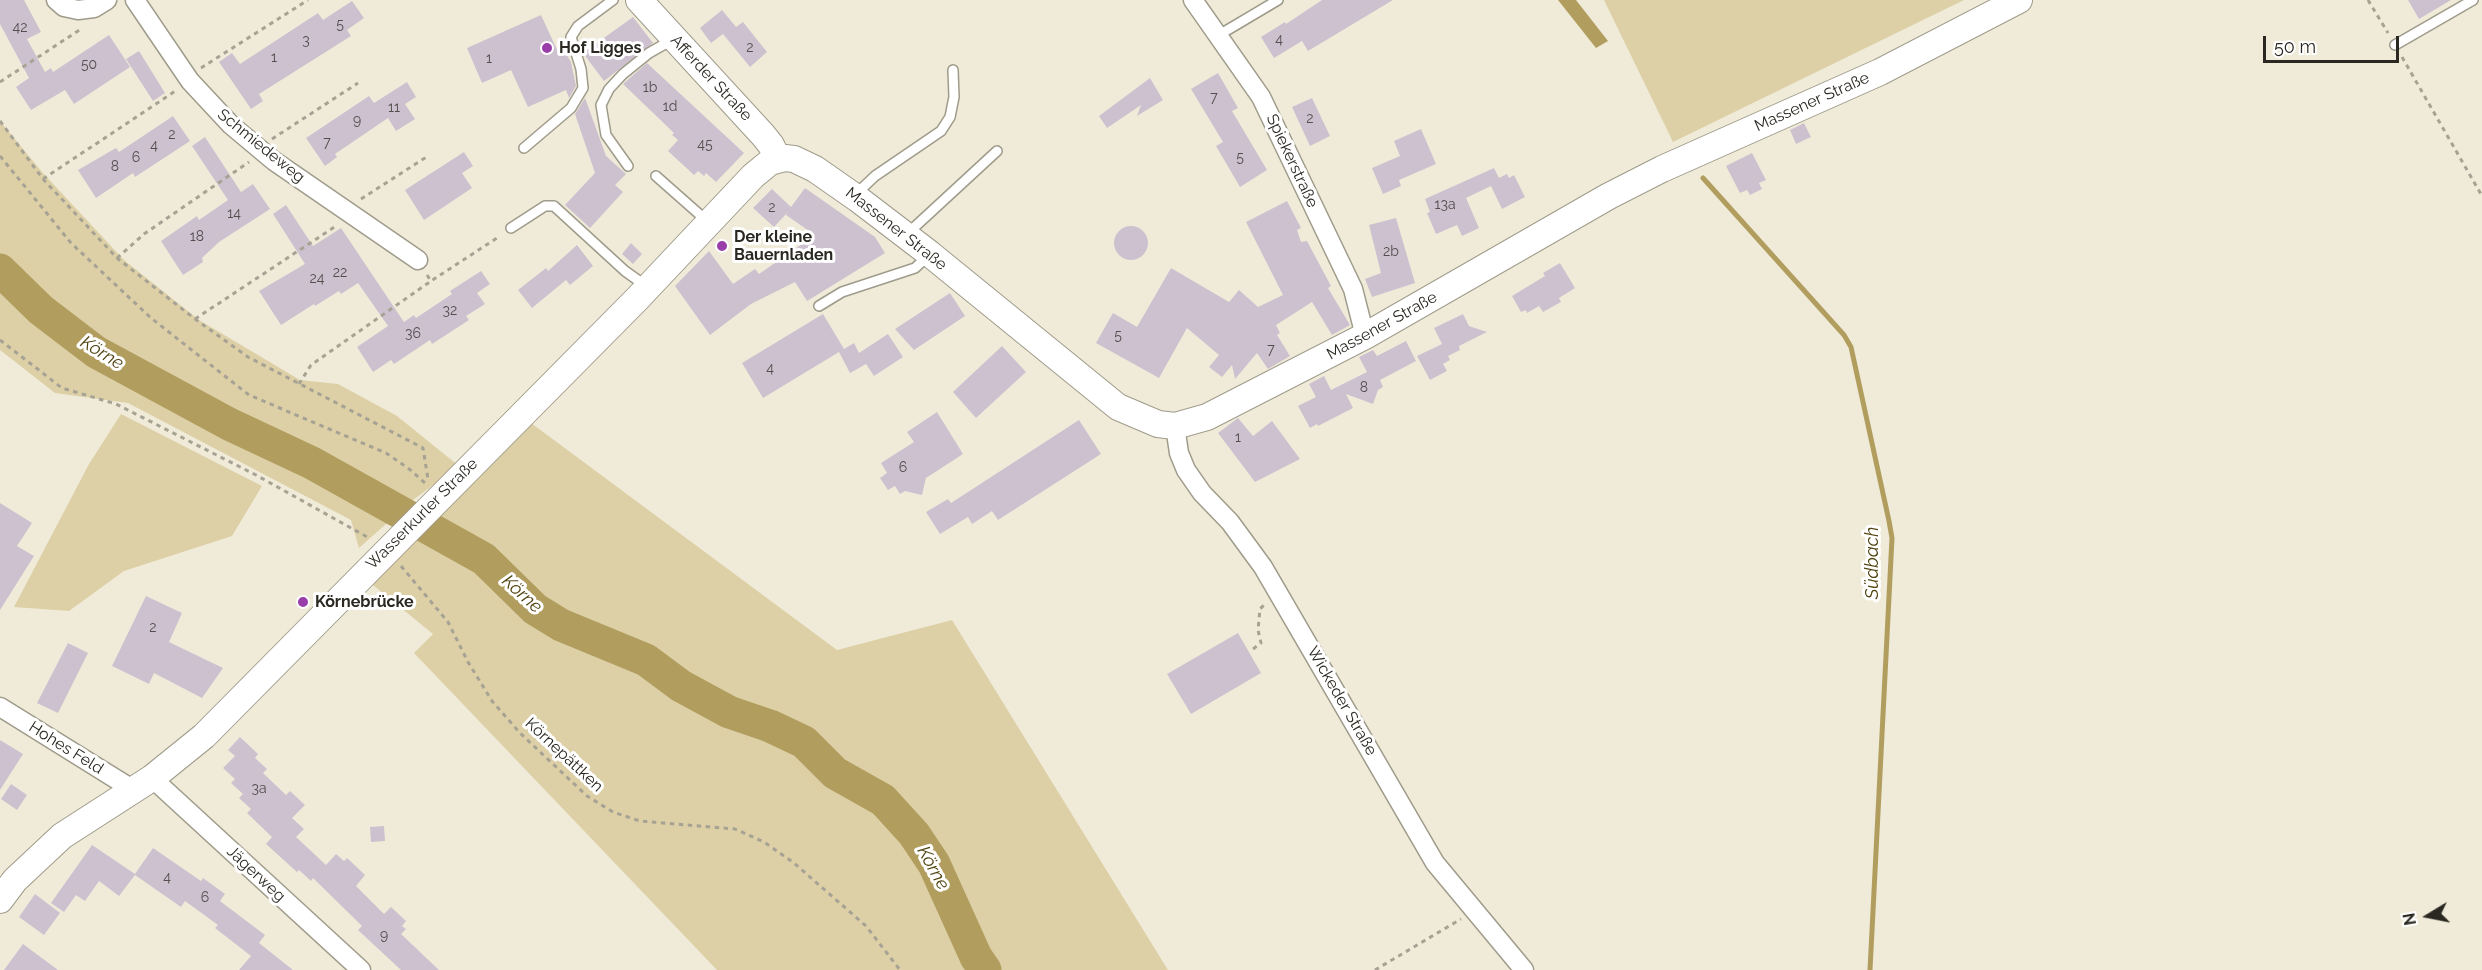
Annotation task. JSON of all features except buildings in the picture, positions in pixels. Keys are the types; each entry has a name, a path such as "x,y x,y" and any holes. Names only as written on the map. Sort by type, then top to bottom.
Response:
{"main road":[{"name":"Afferder Straße","path":"639,0 763,135 778,159"},
{"name":"Massener Straße","path":"778,159 794,159 815,169 854,196 930,254 1118,407 1158,424 1175,426 1207,417 1365,336 1609,196 1662,169 1880,72 2019,0"},
{"name":"Wasserkurler Straße","path":"0,900 15,880 62,836 181,756 212,728 387,549 430,496 648,287 762,167 778,159"}],"street":[{"path":"56,0 64,7 78,10 101,4"},
{"name":"Schmiedeweg","path":"135,0 189,79 231,125 261,150 418,260"},
{"name":"Spiekerstraße","path":"1193,0 1261,97 1353,289 1365,336"},
{"name":"Wickeder Straße","path":"1175,426 1179,453 1186,470 1202,493 1245,542 1277,591 1435,863 1524,970"},
{"name":"Hohes Feld","path":"0,707 142,783"},
{"name":"Jägerweg","path":"142,783 361,970"}],"lane":[{"path":"524,148 571,108 583,88 581,69 571,37 578,26 613,0"},
{"path":"1219,35 1278,0"},
{"path":"2395,45 2474,0"},
{"path":"628,166 606,135 601,105 609,89 623,74 649,53 674,39"},
{"path":"854,196 875,176 941,131 950,117 954,97 953,70"},
{"path":"905,236 997,151"},
{"path":"656,176 709,223"},
{"path":"511,228 545,206 554,206 625,271 648,287"},
{"path":"819,306 842,292 915,268 930,254"}],"path":[{"path":"43,179 308,0"},
{"path":"2368,0 2482,196"},
{"path":"0,82 82,29 101,4"},
{"path":"117,258 144,234 358,83"},
{"path":"0,121 43,179 117,258 195,320 248,357 423,448 430,496"},
{"path":"0,156 71,243 151,318 249,395 386,453 408,468 430,496"},
{"path":"195,320 428,156"},
{"path":"298,384 311,365 511,228"},
{"path":"418,260 431,281"},
{"name":"Körnepättken","path":"0,340 62,388 116,404 308,504 387,549 448,622 468,662 492,701 520,733 587,796 613,812 640,821 735,829 765,842 866,926 900,970"},
{"path":"1253,650 1261,644 1258,630 1260,609 1277,591"},
{"path":"1375,970 1467,915"}],"shaded area":[{"path":"1558,0 1576,0 1608,41 1596,48"},
{"path":"1604,0 1964,0 1673,142"},
{"path":"0,121 42,172 124,260 199,320 300,380 338,384 397,416 459,466 413,500 359,548 351,520 128,403 55,393 0,350"},
{"path":"121,414 262,486 232,536 124,571 69,611 14,607 89,464"},
{"path":"527,420 837,650 952,620 1168,970 717,970 414,653 433,634 368,581"}],"waterway":[{"name":"Südbach","path":"1703,178 1844,335 1851,347 1889,521 1892,538 1870,970"},
{"name":"Körne","path":"0,270 41,310 96,352 229,424 312,463 484,559 535,609 561,625 646,660 681,686 729,712 770,726 804,742 835,773 883,800 914,834 934,864 976,957 985,970"}],"place":[{"name":"Hof Ligges","path":"547,48"},
{"name":"Der kleine Bauernladen","path":"722,246"},
{"name":"Körnebrücke","path":"303,602"}]}
